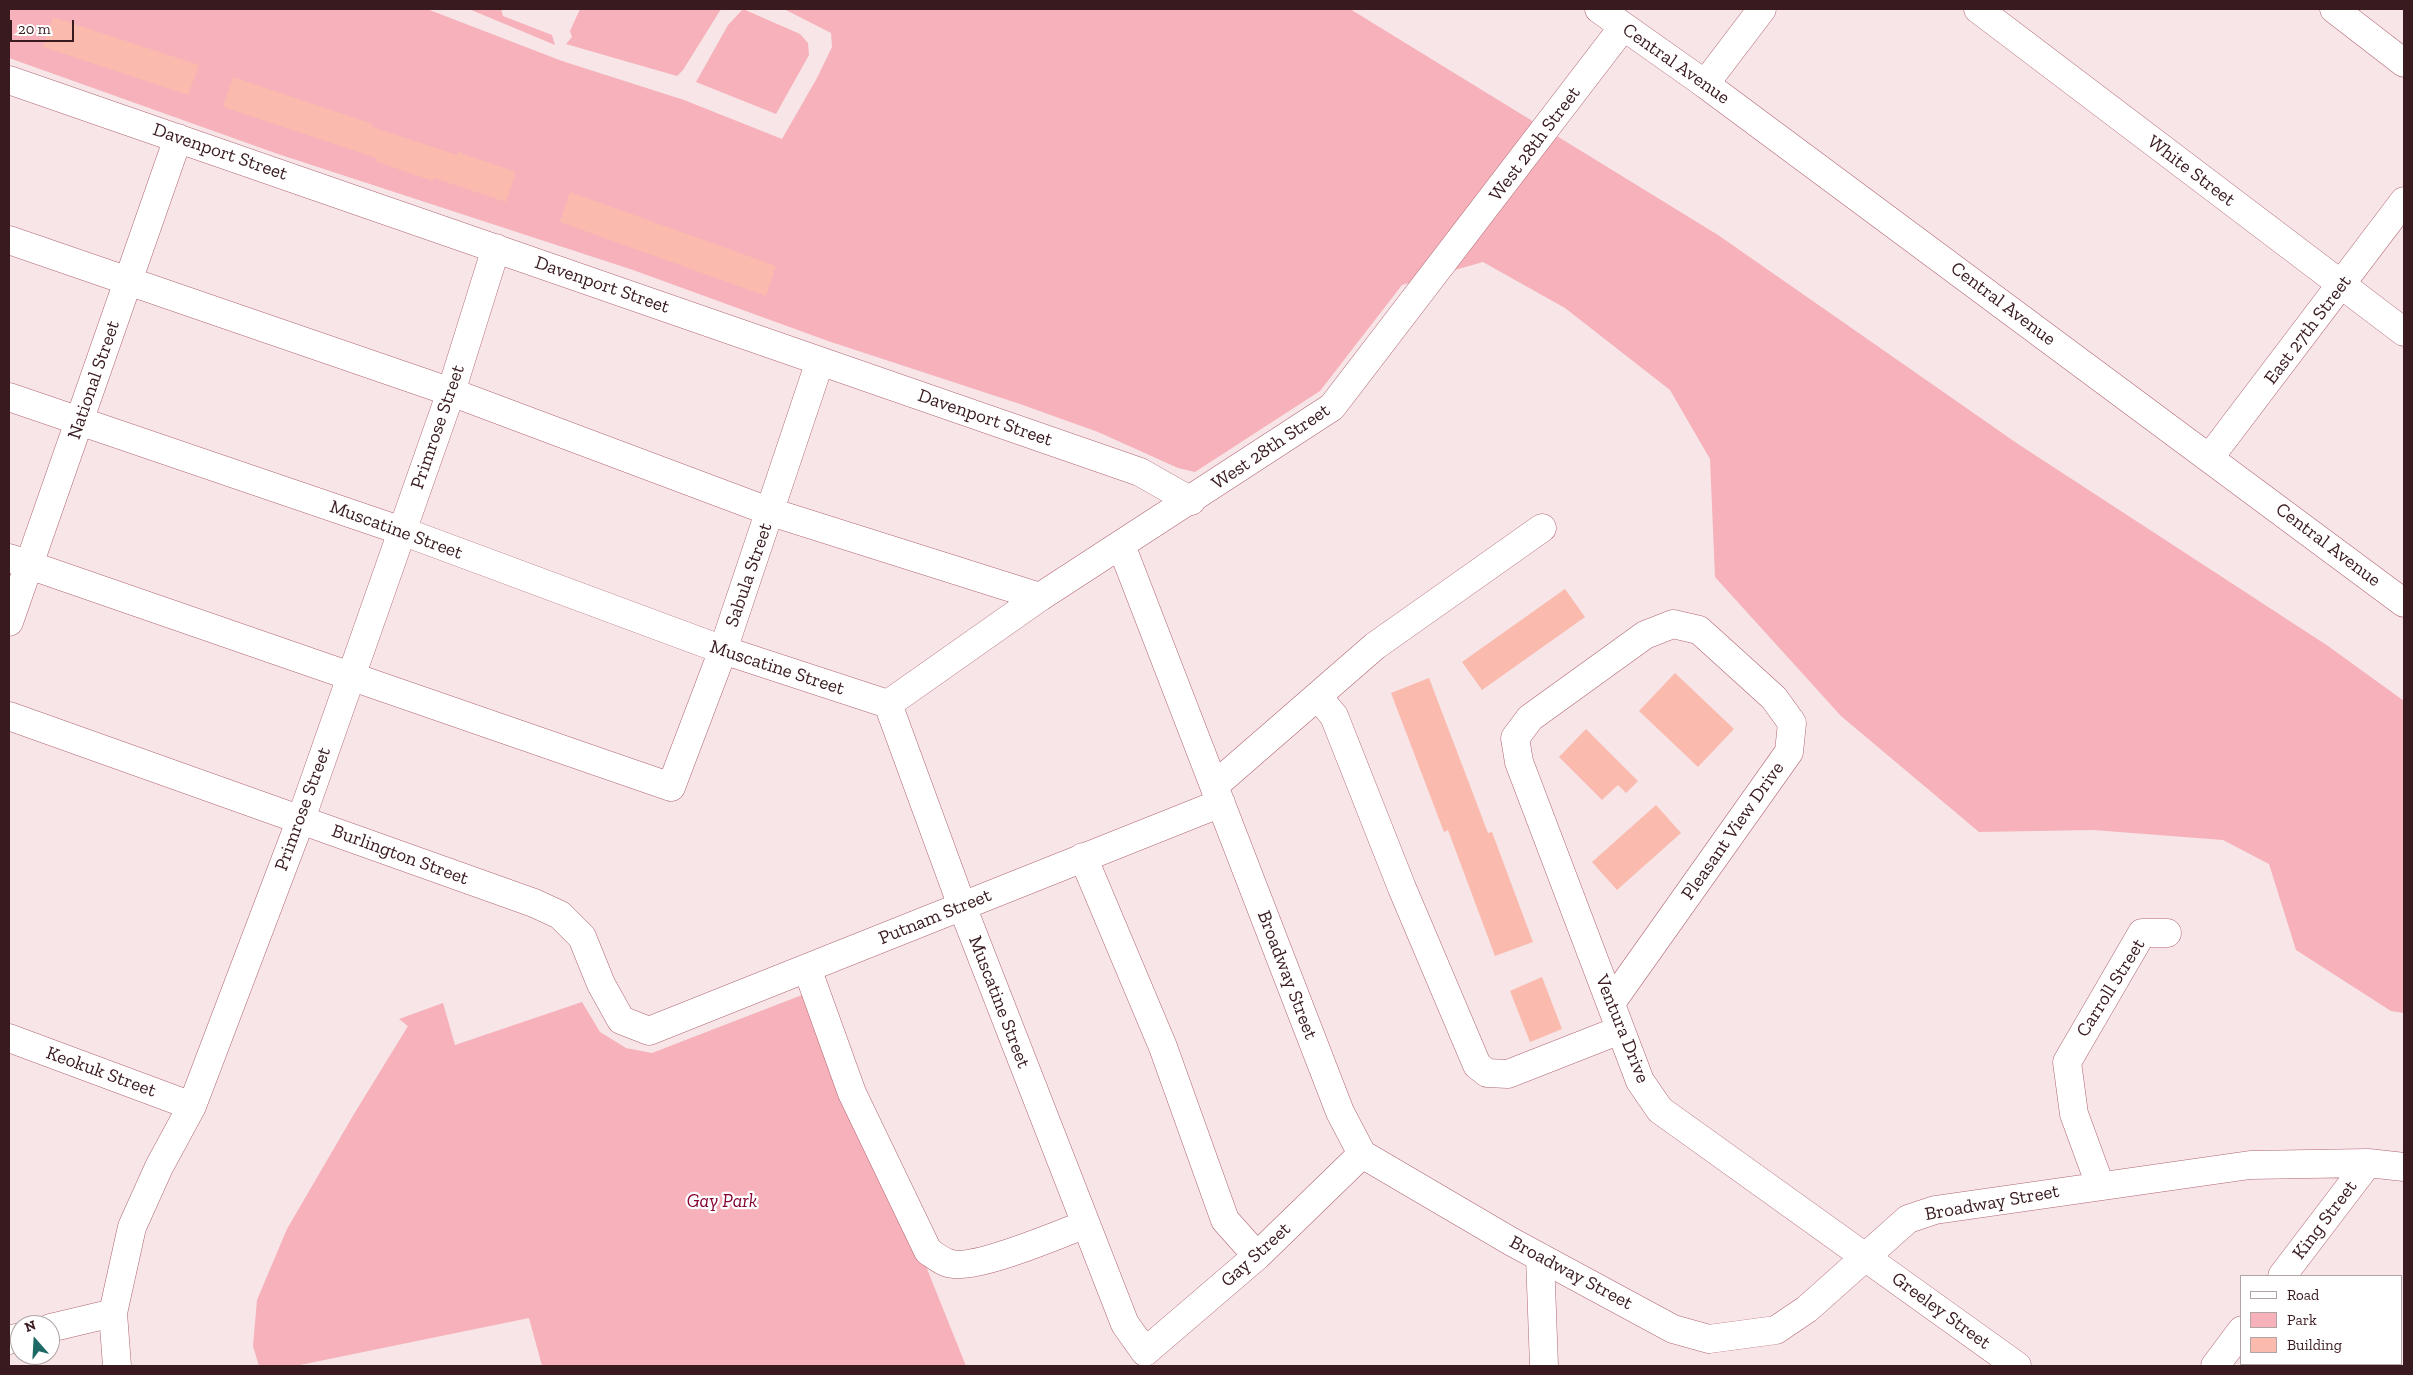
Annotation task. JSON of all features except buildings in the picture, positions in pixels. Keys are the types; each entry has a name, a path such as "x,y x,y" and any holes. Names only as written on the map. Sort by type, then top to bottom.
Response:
{"street":[{"name":"Central Avenue","path":"1599,9 1705,84 2404,603"},
{"path":"1705,84 1762,9"},
{"name":"White Street","path":"1978,9 2404,332"},
{"path":"2334,9 2404,64"},
{"name":"West 28th Street","path":"888,704 1040,597 1191,501 1332,407 1623,27"},
{"name":"Davenport Street","path":"9,80 1140,472 1191,501"},
{"name":"National Street","path":"9,622 19,562 79,421 178,138"},
{"name":"East 27th Street","path":"2210,458 2404,201"},
{"path":"9,240 451,392 771,512 1040,597"},
{"name":"Primrose Street","path":"117,1366 113,1313 132,1227 159,1167 192,1106 301,819 451,392 496,248"},
{"name":"Sabula Street","path":"350,675 671,787 723,650 771,512 820,361"},
{"name":"Muscatine Street","path":"9,397 402,531 723,650 888,704 962,906 1125,1324 1145,1352"},
{"name":"Putnam Street","path":"650,1031 1083,857 1218,794 1318,697 1375,646 1542,528"},
{"name":"Broadway Street","path":"1121,545 1340,1112 1362,1154 1540,1257 1673,1329 1708,1339 1776,1330 1807,1309 1908,1218 1935,1210 2250,1165 2368,1163 2404,1167"},
{"path":"19,562 350,675"},
{"name":"Pleasant View Drive","path":"1515,738 1530,718 1645,635 1673,624 1699,630 1774,698 1792,723 1789,752 1611,1003"},
{"path":"1318,697 1334,716 1402,888 1476,1066 1487,1073 1508,1074 1620,1030"},
{"name":"Burlington Street","path":"9,716 534,903 560,915 582,937 601,984 621,1020 650,1031"},
{"name":"Ventura Drive","path":"1515,738 1519,762 1640,1081 1660,1110 1864,1256"},
{"path":"1083,857 1163,1047 1225,1220 1257,1256"},
{"name":"Carroll Street","path":"2100,1185 2074,1114 2067,1062 2142,933 2167,933"},
{"path":"807,968 852,1093 928,1251 949,1264 979,1262 1028,1247 1086,1224"},
{"name":"Keokuk Street","path":"9,1038 192,1106"},
{"name":"Gay Street","path":"1145,1352 1257,1256 1362,1154"},
{"name":"King Street","path":"2283,1275 2368,1163"},
{"name":"Greeley Street","path":"1864,1256 2017,1366"},
{"path":"1540,1257 1544,1366"},
{"path":"60,1326 113,1313"},
{"path":"2214,1366 2240,1333"}],"green space":[{"path":"9,9 427,9 562,61 684,100 782,139 817,78 832,47 831,33 784,9 1350,9 1718,235 2018,444 2328,646 2404,701 2404,1013 2391,1011 2296,950 2269,864 2223,840 2093,830 1979,832 1841,716 1715,577 1710,459 1670,390 1565,308 1483,262 1402,285 1320,391 1195,472 1178,468 1098,432 1020,404 828,341 633,270 278,154 9,58"},
{"path":"469,9 501,9 503,16 552,35 555,45"},
{"path":"580,9 721,9 683,70 677,76 566,44 572,37 570,31"},
{"path":"743,9 800,34 808,43 809,55 776,114 696,82 728,25"},
{"name":"Gay Park","path":"815,990 966,1366 542,1366 529,1318 295,1366 259,1366 253,1346 257,1300 287,1229 408,1026 399,1019 443,1003 455,1045 582,1002 600,1032 626,1048 652,1053"}]}
